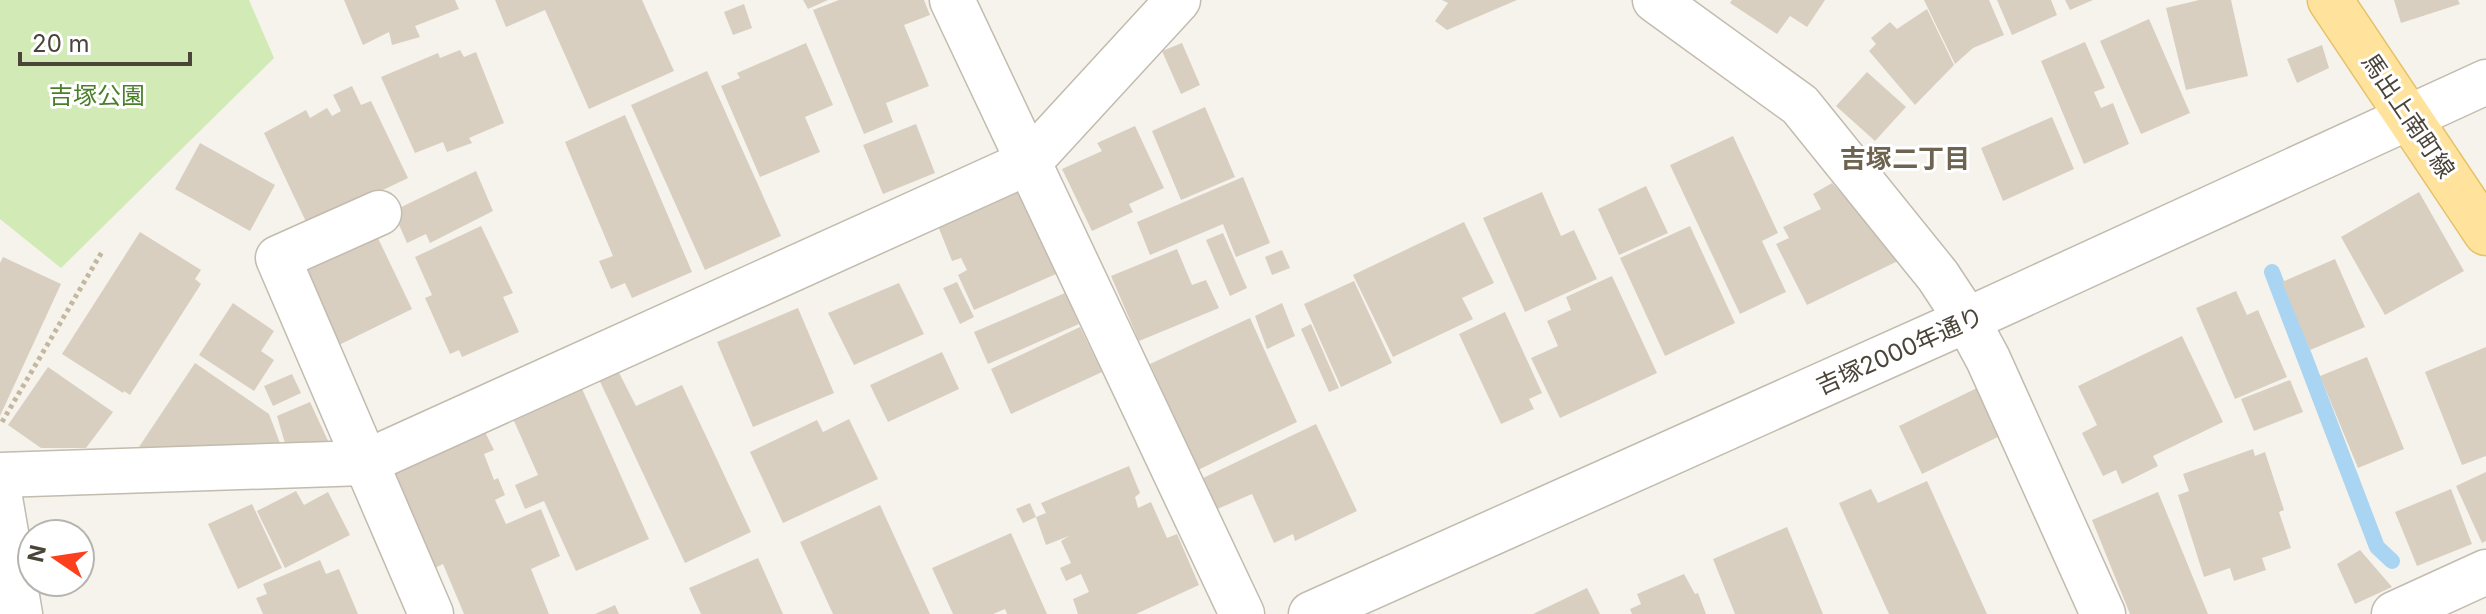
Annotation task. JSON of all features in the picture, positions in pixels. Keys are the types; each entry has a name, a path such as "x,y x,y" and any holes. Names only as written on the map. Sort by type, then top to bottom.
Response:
{"main road":[{"name":"馬出上南町線","path":"2330,0 2486,233"}],"street":[{"path":"952,0 1242,614"},
{"path":"0,475 364,463 1029,162 1178,0"},
{"path":"1655,0 1800,105 1938,276 1988,359 2103,614"},
{"name":"吉塚2000年通り","path":"1311,614 1967,320 2486,82"},
{"path":"379,213 278,258 431,614"},
{"path":"0,498 20,614"},
{"path":"2394,614 2486,572"}],"path":[{"path":"0,426 103,250"}],"green space":[{"name":"吉塚公園","path":"0,0 249,0 274,58 61,268 0,219"}],"building":[{"path":"344,0 455,0 459,9 415,26 420,37 392,45 389,32 363,45"},
{"path":"495,0 642,0 674,71 589,109 545,10 506,27"},
{"path":"803,0 828,0 808,9"},
{"path":"839,0 924,0 930,15 904,25 929,86 886,103 893,122 864,134 813,10"},
{"path":"1442,0 1517,0 1447,30 1435,21 1448,3"},
{"path":"1732,0 1825,0 1807,27 1790,16 1777,34 1730,3"},
{"path":"1924,0 1989,0 2004,35 1973,48 1955,64"},
{"path":"1997,0 2051,0 2057,15 2012,35"},
{"path":"2065,0 2093,0 2070,10"},
{"path":"2199,0 2231,0 2248,76 2186,90 2166,8"},
{"path":"2394,0 2458,0 2460,4 2401,23"},
{"path":"744,4 752,28 733,35 724,12"},
{"path":"1927,9 1954,65 1915,105 1869,51 1876,44 1871,38 1890,22 1897,29"},
{"path":"2149,19 2190,113 2141,134 2100,41"},
{"path":"2085,42 2105,88 2094,92 2101,108 2113,103 2129,144 2084,164 2041,61"},
{"path":"806,43 833,105 805,117 820,152 760,177 721,86 740,78 737,73"},
{"path":"1182,43 1200,85 1181,94 1162,51"},
{"path":"2322,45 2329,68 2297,83 2287,59"},
{"path":"460,50 464,57 476,52 504,123 469,138 472,143 447,152 443,142 415,153 381,77 438,53 440,58"},
{"path":"707,71 781,236 705,270 631,105"},
{"path":"1867,72 1906,107 1875,141 1836,106"},
{"path":"352,86 361,105 371,101 408,178 308,226 264,133 306,110 310,118 327,108 332,116 341,111 333,95"},
{"path":"1205,107 1235,177 1181,200 1152,131"},
{"path":"625,115 692,272 632,298 625,283 611,289 599,261 613,256 565,142"},
{"path":"2052,117 2074,169 2003,201 1981,148"},
{"path":"916,124 935,173 883,194 863,145"},
{"path":"1135,126 1164,188 1129,204 1133,212 1092,231 1062,169 1102,151 1097,143"},
{"path":"1733,136 1778,233 1762,241 1786,292 1740,314 1670,165"},
{"path":"200,143 275,185 250,231 175,189"},
{"path":"476,171 493,211 430,243 426,234 407,243 393,211"},
{"path":"1243,177 1270,243 1236,257 1223,224 1150,255 1137,222"},
{"path":"1832,183 1902,259 1807,305 1776,244 1789,238 1783,227 1821,209 1813,194"},
{"path":"1646,186 1668,233 1619,255 1598,209"},
{"path":"1019,189 1056,274 974,310 958,275 967,270 961,258 952,261 936,221"},
{"path":"1542,192 1561,236 1574,230 1597,279 1525,312 1483,218"},
{"path":"2419,192 2464,271 2385,315 2341,237"},
{"path":"1464,222 1494,283 1462,298 1473,319 1393,357 1353,275"},
{"path":"481,226 513,293 503,297 519,332 462,357 459,350 450,354 425,298 432,295 415,257"},
{"path":"1690,226 1735,323 1665,356 1620,258"},
{"path":"140,232 201,270 195,279 201,284 130,395 62,354"},
{"path":"375,232 412,309 339,345 301,268"},
{"path":"1223,233 1247,288 1230,296 1206,240"},
{"path":"1177,249 1192,285 1206,280 1219,308 1139,341 1111,276"},
{"path":"1282,250 1290,268 1272,275 1265,257"},
{"path":"3,257 61,284 0,416 0,263"},
{"path":"2335,259 2365,327 2310,350 2282,282"},
{"path":"1612,276 1657,373 1560,418 1531,358 1558,346 1547,321 1571,310 1566,297"},
{"path":"1354,281 1392,363 1341,387 1304,304"},
{"path":"957,282 974,317 960,324 943,288"},
{"path":"899,283 924,334 854,365 828,313"},
{"path":"2236,291 2247,315 2258,310 2287,377 2235,399 2196,308"},
{"path":"1065,293 1079,324 988,364 974,332"},
{"path":"233,303 274,331 261,351 274,360 254,391 199,355"},
{"path":"1282,303 1295,336 1267,349 1255,316"},
{"path":"798,308 834,393 753,427 717,342"},
{"path":"1505,312 1542,393 1529,399 1534,409 1501,424 1459,334"},
{"path":"1250,318 1297,422 1198,470 1150,364"},
{"path":"1311,324 1339,388 1329,392 1301,329"},
{"path":"1080,327 1102,372 1011,414 991,369"},
{"path":"2182,336 2223,422 2153,456 2158,466 2122,484 2116,470 2103,476 2082,433 2097,425 2078,386"},
{"path":"2486,347 2486,456 2462,465 2425,372"},
{"path":"942,352 959,389 888,422 870,385"},
{"path":"2367,357 2404,449 2358,468 2320,376"},
{"path":"195,363 269,414 283,451 137,450"},
{"path":"615,365 636,406 682,385 751,532 685,563 596,373"},
{"path":"48,367 113,412 86,448 41,448 8,425"},
{"path":"292,374 301,393 273,406 264,386"},
{"path":"2290,380 2303,412 2254,431 2241,399"},
{"path":"579,382 649,539 576,571 544,501 525,509 515,485 538,475 510,412"},
{"path":"1979,387 2002,435 1922,474 1899,426"},
{"path":"310,402 329,443 287,450 277,416"},
{"path":"849,419 878,479 783,523 750,452 817,420 823,432"},
{"path":"481,424 494,450 484,454 494,480 498,478 505,495 495,500 506,524 541,509 560,556 531,569 549,614 464,614 443,564 429,571 387,476"},
{"path":"1316,424 1357,511 1295,541 1293,534 1274,543 1252,494 1215,510 1201,479"},
{"path":"2253,449 2255,456 2265,452 2284,510 2279,512 2291,548 2262,558 2266,570 2234,581 2230,568 2204,577 2178,495 2189,491 2183,474"},
{"path":"1129,466 1140,493 1135,497 1138,508 1151,502 1167,538 1177,534 1199,585 1136,614 1078,614 1073,599 1089,592 1081,574 1066,581 1060,568 1071,563 1061,541 1069,536 1046,545 1036,517 1046,513 1041,503"},
{"path":"2486,472 2486,541 2482,543 2456,486"},
{"path":"1927,481 1987,614 1889,614 1839,503 1871,489 1878,503"},
{"path":"2451,489 2472,544 2417,566 2395,512"},
{"path":"296,491 304,505 328,492 350,535 285,568 257,511"},
{"path":"2158,492 2208,614 2130,614 2092,520"},
{"path":"1030,503 1036,517 1023,523 1016,509"},
{"path":"252,504 282,568 238,589 208,524"},
{"path":"880,505 930,614 833,614 800,542"},
{"path":"1787,527 1823,614 1735,614 1713,559"},
{"path":"1011,533 1047,614 1007,614 1005,609 993,614 953,614 932,568"},
{"path":"2360,550 2392,587 2355,604 2337,564"},
{"path":"758,558 783,614 701,614 689,588"},
{"path":"320,560 326,574 339,569 358,614 263,614 256,598 267,594 263,584"},
{"path":"1684,574 1695,594 1698,593 1706,614 1632,614 1630,609 1641,604 1637,594"},
{"path":"1587,588 1600,614 1533,614"},
{"path":"615,605 619,614 595,614"}],"waterway":[{"path":"2272,272 2377,547 2392,561"}],"district":[{"name":"吉塚二丁目","path":"1905,159"}]}
